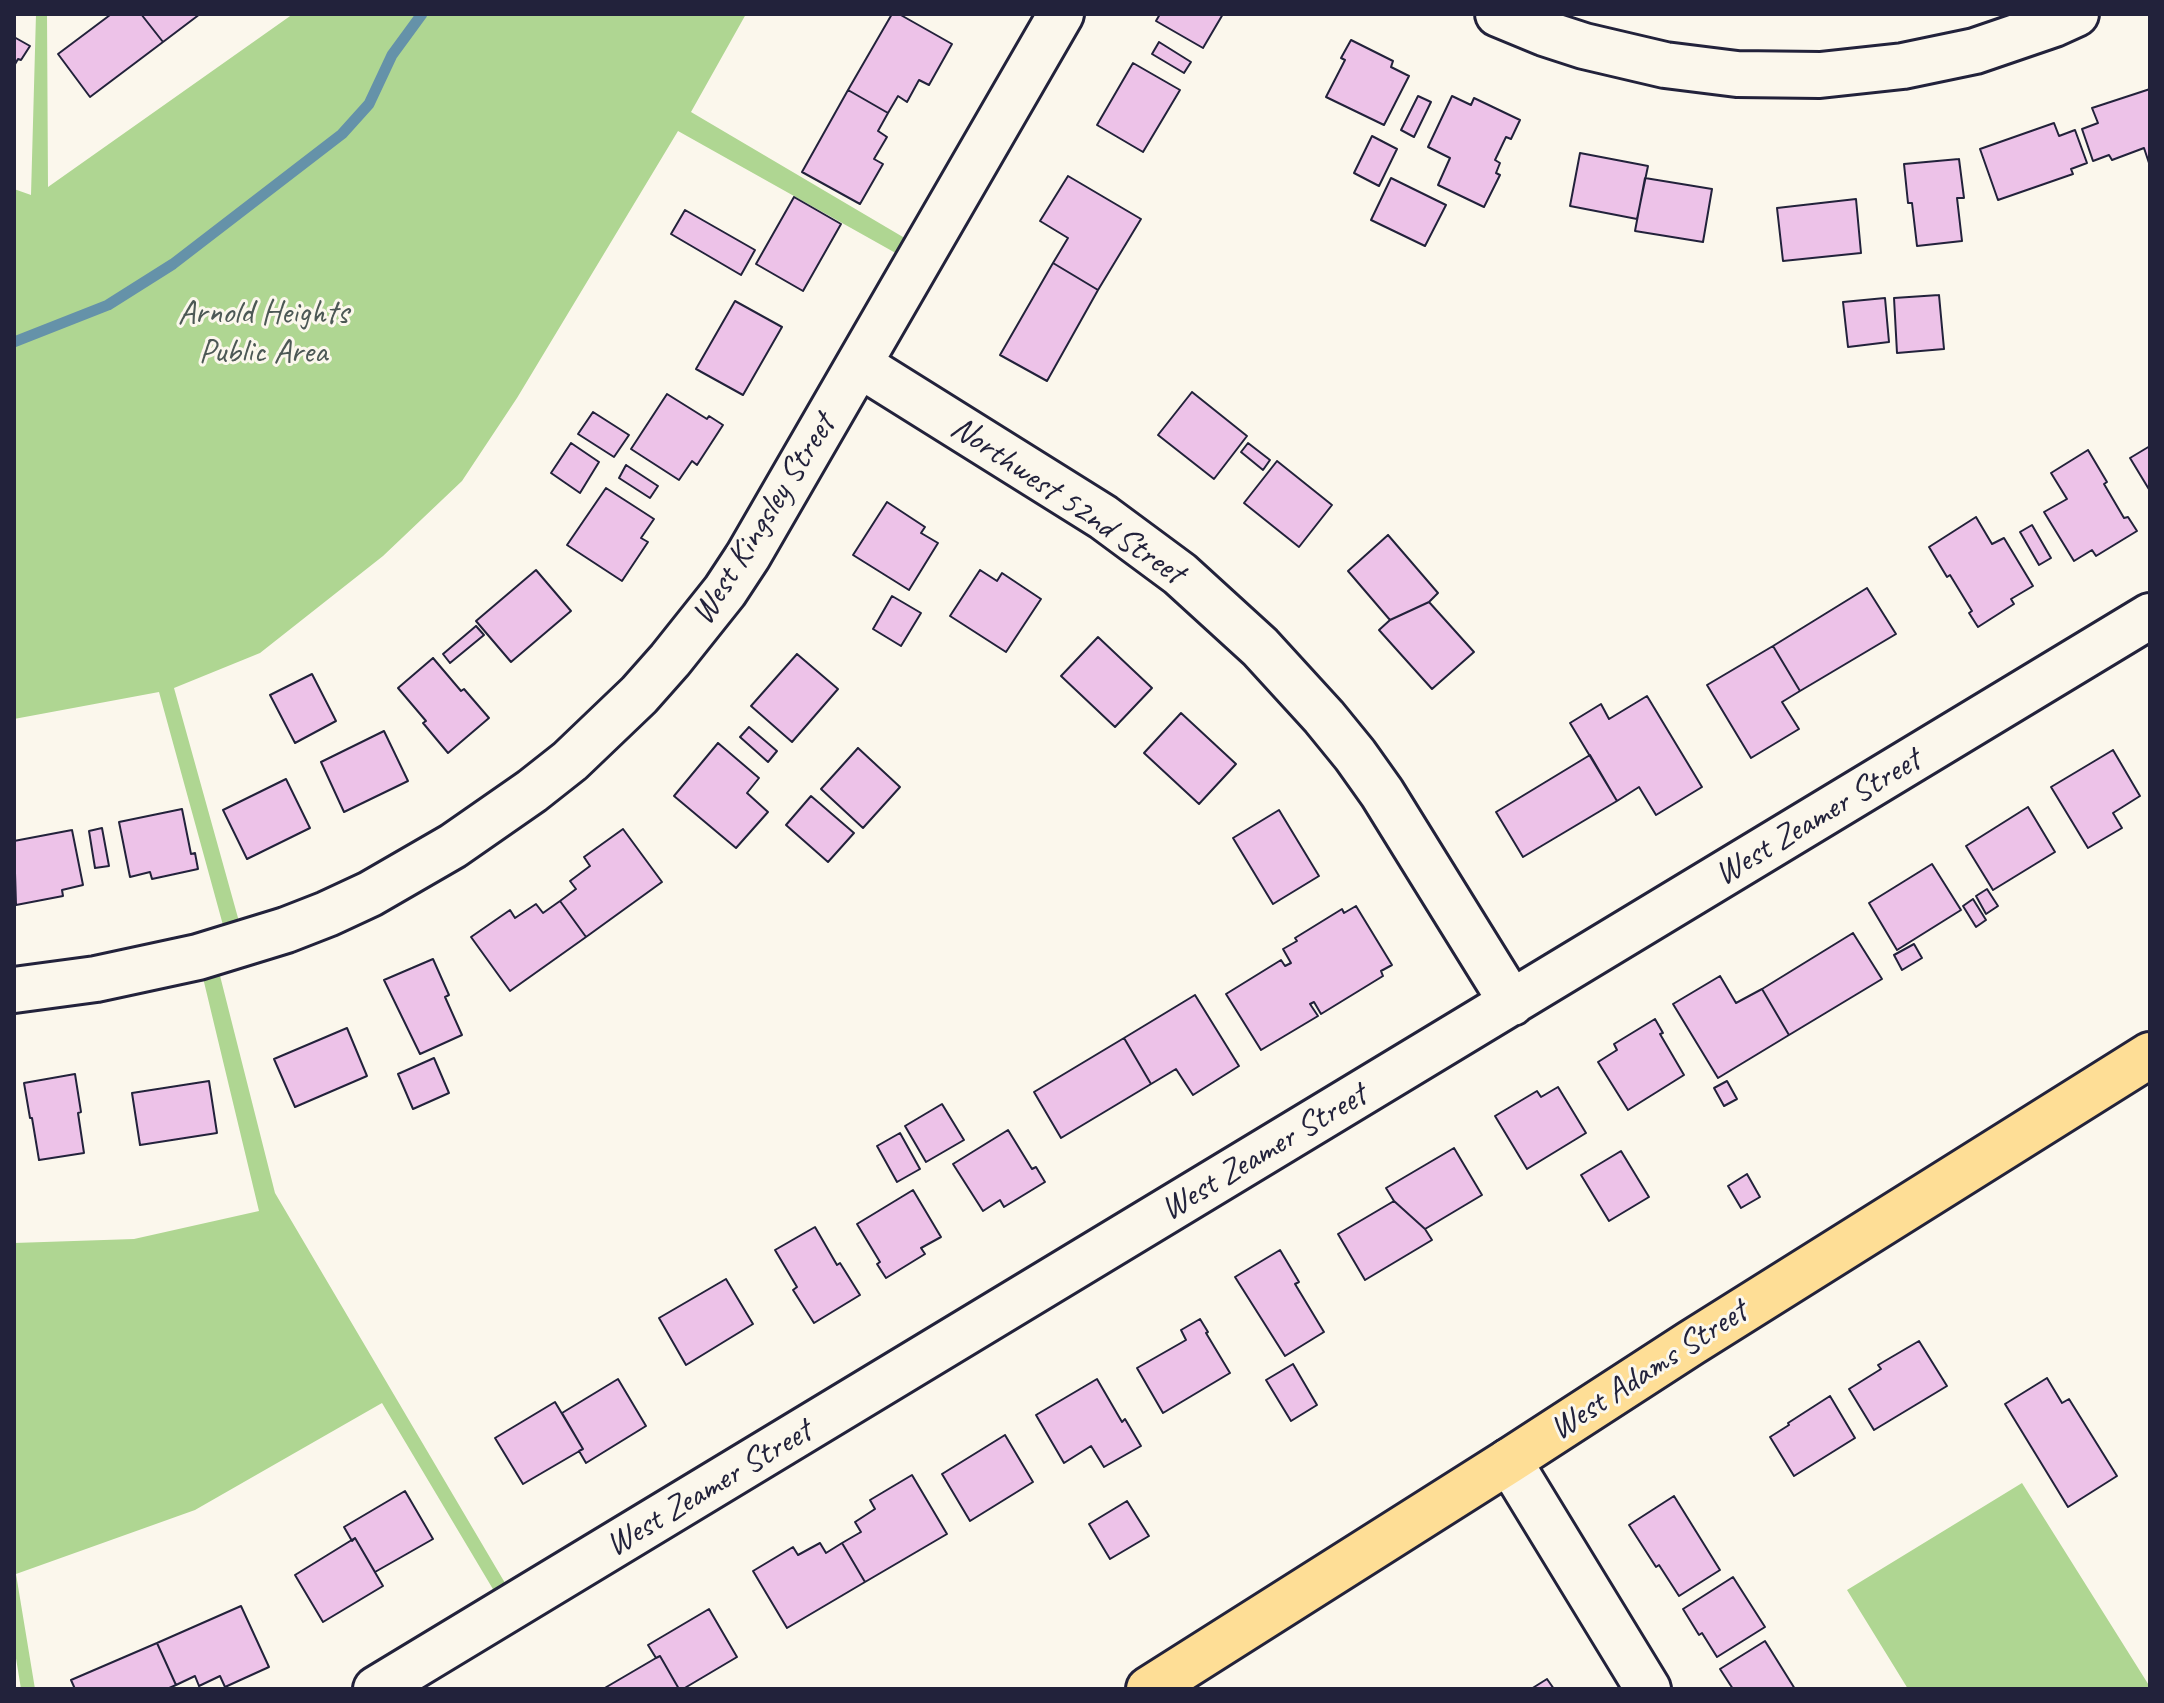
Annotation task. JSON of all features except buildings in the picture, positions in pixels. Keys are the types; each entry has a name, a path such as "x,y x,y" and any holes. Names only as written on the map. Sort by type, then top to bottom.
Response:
{"main road":[{"name":"West Adams Street","path":"1149,1689 2150,1055"}],"street":[{"name":"West Kingsley Street","path":"14,990 145,969 286,930 370,894 413,870 453,846 570,761 630,703 699,624 748,556 1061,14"},
{"path":"1498,14 1584,46 1665,65 1737,74 1820,75 1903,66 1975,51 2076,14"},
{"name":"Northwest 52nd Street","path":"860,365 1103,517 1180,574 1260,647 1324,717 1364,767 1512,1003"},
{"name":"West Zeamer Street","path":"376,1689 2150,616"},
{"path":"1509,1461 1648,1689"}],"green space":[{"name":"Arnold Heights Public Area","path":"36,14 47,14 48,187 293,14 746,14 691,112 925,250 917,265 678,131 517,398 462,481 383,556 260,653 174,688 245,943 229,947 159,692 14,719 14,189 31,195"},
{"path":"214,952 275,1193 518,1605 506,1611 382,1403 195,1510 16,1574 35,1689 21,1689 14,1646 14,1243 134,1239 259,1211 198,957"},
{"path":"2022,1483 2150,1689 1908,1689 1847,1590"}],"waterway":[{"path":"14,342 108,305 173,264 342,134 369,104 392,55 422,14"}]}
